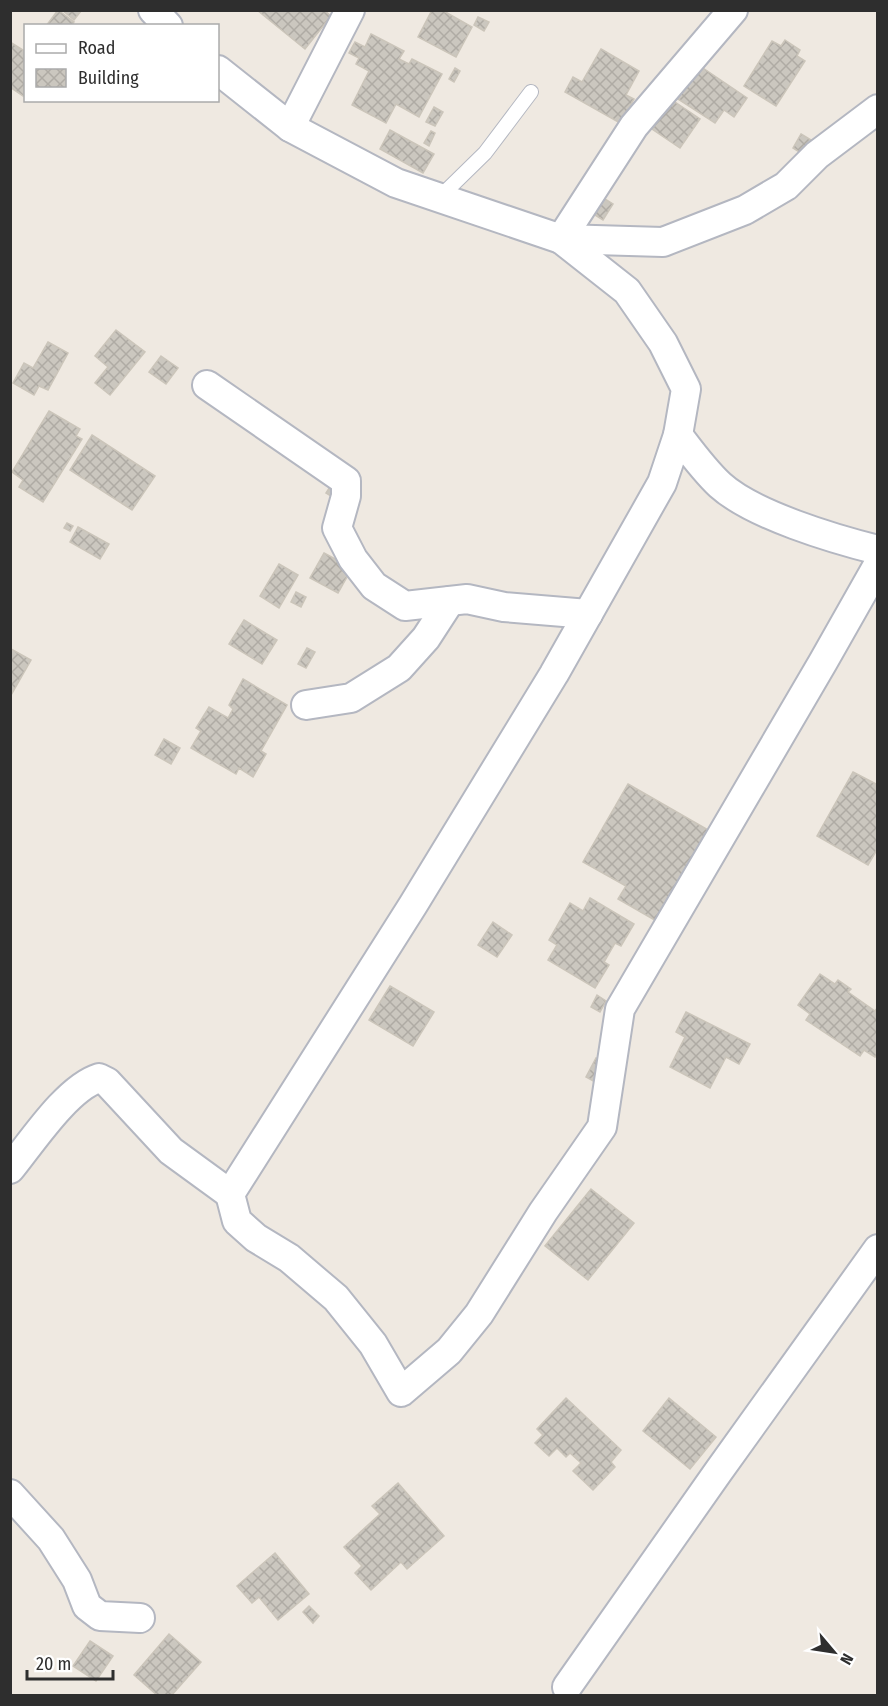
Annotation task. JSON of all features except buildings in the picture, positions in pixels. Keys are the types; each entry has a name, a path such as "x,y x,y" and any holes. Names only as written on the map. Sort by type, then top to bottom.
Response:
{"street":[{"path":"153,10 166,24"},
{"path":"290,127 350,10"},
{"path":"561,239 634,126 733,10"},
{"path":"219,71 290,127 396,183 561,239 663,242 745,210 786,186 818,155 878,109"},
{"path":"230,1194 414,905 588,614 662,483 678,435 686,389 663,344 627,291 561,239"},
{"path":"207,385 346,481 346,496 337,528 353,558 374,586 405,606 467,598 504,607 588,614"},
{"path":"678,435 722,486 758,509 842,541 878,550"},
{"path":"10,1169 65,1101 90,1081 99,1078 107,1082 171,1151 230,1194 237,1221 256,1238 289,1258 336,1298 373,1344 401,1392 449,1351 479,1314 543,1212 602,1127 620,1009 878,565"},
{"path":"306,705 351,698 399,668 426,638 450,601"},
{"path":"567,1687 711,1481 878,1249"},
{"path":"10,1494 51,1539 77,1580 87,1606 100,1616 140,1618"}],"lane":[{"path":"439,198 485,153 531,92"}]}
